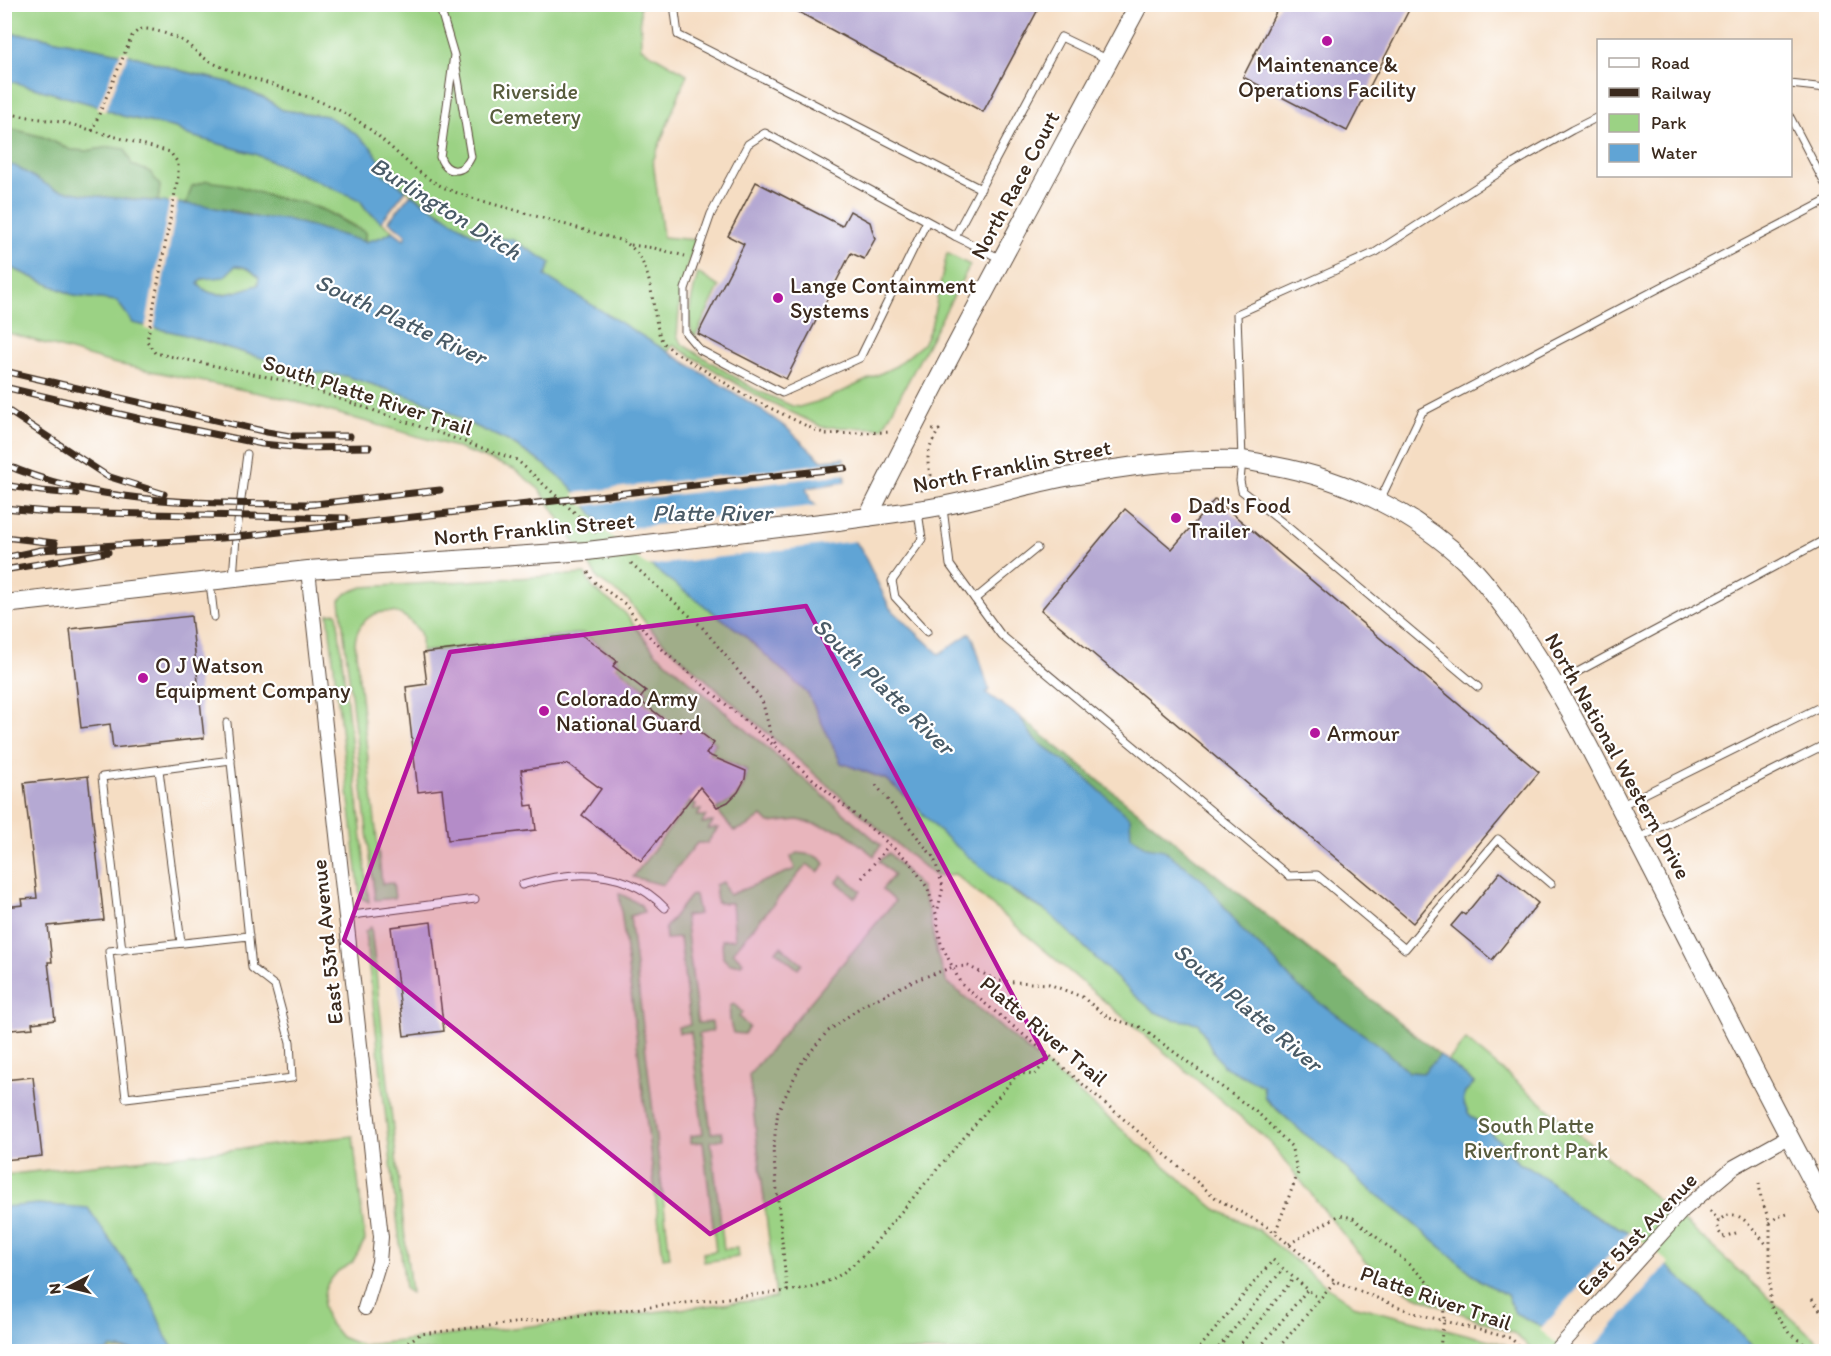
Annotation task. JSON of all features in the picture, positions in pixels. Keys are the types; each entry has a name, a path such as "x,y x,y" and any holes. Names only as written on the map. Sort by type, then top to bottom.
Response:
{"street":[{"name":"North Race Court","path":"868,517 1001,260 1139,4"},
{"name":"North National Western Drive","path":"1242,460 1290,469 1335,482 1418,523 1470,566 1502,604 1555,684 1742,1043 1788,1137 1827,1206"},
{"name":"North Franklin Street","path":"4,604 308,570 587,551 943,506 1065,477 1169,463 1242,460"},
{"name":"East 53rd Avenue","path":"308,570 381,1237 379,1262 365,1308"},
{"name":"East 51st Avenue","path":"1555,1352 1683,1210 1734,1167 1788,1137"}],"lane":[{"path":"439,4 454,56 471,157 467,166 459,170 450,170 443,164 440,157 454,56"},
{"path":"674,4 678,35 981,189"},
{"path":"955,236 1061,37 1110,60"},
{"path":"1792,84 1827,88"},
{"path":"1478,687 1279,519 1242,491 1237,314 1376,252 1514,163 1597,118"},
{"path":"1792,119 1827,186"},
{"path":"927,221 860,358 782,393 700,350 685,332 685,289 711,214 748,144 765,133 1001,260"},
{"path":"1379,502 1422,412 1827,201"},
{"path":"233,578 247,454"},
{"path":"943,506 950,565 1001,635 1289,876 1317,875 1405,949 1498,839 1551,884"},
{"path":"918,509 922,539 892,581 895,597 927,632"},
{"path":"1555,684 1827,539"},
{"path":"975,599 1037,548"},
{"path":"210,581 214,618"},
{"path":"1620,806 1827,704"},
{"path":"227,723 249,936 252,968 275,986 290,1042 292,1078 126,1098 109,951 249,936"},
{"path":"1637,839 1827,744"},
{"path":"122,950 102,777 231,760"},
{"path":"159,770 181,943"},
{"path":"522,885 567,874 604,876 639,889 665,908"},
{"path":"345,916 475,899"}],"path":[{"path":"92,131 132,36 138,30 146,29 175,37 187,44 200,57 217,65 288,89 342,112 360,122 384,140 404,160 444,187 479,200 631,245 654,248 695,259"},
{"name":"South Platte River Trail","path":"4,113 66,123 170,152 178,163 178,177 147,341 156,353 291,382 517,460 605,540"},
{"path":"631,245 643,264 650,282 658,328 663,342 673,351 748,397 817,431 838,434 882,432"},
{"path":"926,480 931,475 928,463 930,447 939,430 930,430"},
{"path":"622,556 702,627 762,700 771,735 779,751"},
{"name":"Platte River Trail","path":"588,572 593,581 625,604 647,634 668,655 910,862 928,889 936,914 941,944 961,984 1217,1198 1275,1233 1335,1281 1414,1313 1510,1338 1527,1352"},
{"path":"876,785 934,858 943,887 936,914"},
{"path":"862,878 889,845"},
{"path":"787,1291 773,1150 778,1111 802,1062 827,1032 862,1006 913,981 953,967 968,966 998,981 1049,984 1082,997 1109,1018 1140,1027 1260,1116 1291,1146 1298,1173 1275,1233"},
{"path":"405,1352 404,1345 420,1334 787,1291 828,1283 849,1270 874,1244 1016,1076 1020,1073 1034,1075 1051,1057"},
{"path":"1759,1183 1761,1198 1770,1223 1770,1305 1789,1333 1804,1344 1827,1351"},
{"path":"1710,1211 1719,1220"},
{"path":"1770,1223 1777,1217 1791,1213"},
{"path":"1289,1244 1340,1215 1353,1218 1427,1282 1442,1302 1440,1352"},
{"path":"1719,1220 1730,1216 1744,1219 1750,1223 1769,1248"},
{"path":"1719,1220 1717,1227 1723,1237 1736,1233"},
{"path":"1196,1352 1273,1260 1319,1299"},
{"path":"1215,1352 1283,1269"},
{"path":"1234,1352 1294,1278"},
{"path":"1275,1352 1335,1281"},
{"path":"1256,1352 1308,1289"},
{"path":"1812,1299 1827,1318"}],"highlighted area":[{"path":"806,606 1046,1058 710,1234 344,940 450,652"}],"green space":[{"name":"Riverside Cemetery","path":"5,4 640,5 641,48 687,74 653,161 663,237 696,240 681,286 677,336 683,345 754,389 792,406 799,407 827,399 896,366 923,344 931,327 947,253 970,265 883,428 822,427 754,394 673,345 668,352 544,276 513,240 474,235 383,174 379,159 327,116 282,110 268,100 228,82 134,56 32,35 5,33"},
{"path":"4,79 91,104 122,116 176,128 188,135 255,154 360,200 366,210 393,231 365,242 365,232 324,210 223,184 192,186 186,204 158,201 160,186 150,172 132,165 110,147 87,151 71,150 43,137 5,127"},
{"path":"4,127 43,137 71,150 87,151 110,147 125,149 132,165 150,172 160,186 158,201 92,196 48,187 5,164"},
{"path":"207,181 235,185 272,197 304,203 325,211 365,232 365,242 286,219 259,218 236,211 186,204 192,186"},
{"path":"4,265 75,296 117,301 133,323 182,334 305,371 346,376 418,399 442,408 510,442 544,464 571,487 600,523 660,573 744,635 808,694 841,763 885,779 906,796 942,834 1017,895 1049,913 1132,993 1155,1012 1198,1023 1205,1036 1243,1076 1263,1086 1265,1099 1302,1132 1328,1151 1363,1184 1481,1281 1507,1295 1515,1313 1539,1325 1572,1351 1535,1351 1513,1333 1413,1295 1366,1263 1270,1142 955,874 935,876 665,644 628,600 599,580 540,490 514,469 452,446 283,398 112,363 5,332"},
{"path":"234,266 254,273 259,278 258,285 218,294 211,293 197,283 226,272"},
{"path":"698,273 719,287 695,337 690,315"},
{"path":"585,574 593,588 625,613 655,652 881,845 874,856 843,831 798,820 769,823 762,816 748,826 734,831 716,809 729,803 742,789 747,770 709,753 716,743 688,721 680,729 641,699 648,691 616,666 619,661 583,633 421,652 420,633 411,622 394,612 385,612 368,618 357,633 355,643 382,884 393,883 395,898 375,900 340,600 347,593 363,587"},
{"path":"337,613 369,902 360,897 328,614"},
{"path":"1020,717 1440,1055 1423,1073 1409,1072 1378,1045 1298,987 1242,930 1224,906 1181,864 1164,851 1146,847 1131,836 1110,800 1080,773 1034,739"},
{"path":"690,802 696,805 693,809 701,810 697,816 706,816 702,823 713,822 708,829 718,828 707,843 697,843 663,885 633,877"},
{"path":"797,853 817,857 825,864 818,872 807,864 733,952 743,962 729,964 723,958 722,940 735,939 732,903 717,903 715,885 723,882 729,895 795,869 791,857"},
{"path":"889,853 921,888 946,981 1216,1209 1258,1230 1331,1290 1353,1305 1504,1344 1514,1351 5,1351 4,1175 353,1136 365,1240 352,1263 338,1271 328,1283 323,1305 327,1320 341,1337 361,1345 776,1298 749,1075 895,901 882,889 894,875 879,861"},
{"path":"842,875 861,891 855,898 837,882"},
{"path":"619,893 641,905 644,912 630,916 670,1257 663,1258"},
{"path":"695,895 699,914 685,916 698,1023 712,1022 713,1031 699,1034 711,1133 722,1132 723,1139 711,1141 724,1249 737,1248 738,1257 704,1262 703,1253 716,1251 703,1142 691,1143 691,1136 703,1134 691,1032 679,1033 678,1027 690,1025 680,938 666,939 665,928 690,896"},
{"path":"371,927 411,1293 405,1289 365,932"},
{"path":"781,946 802,964 798,969 776,951"},
{"path":"734,1004 742,1012 739,1017 749,1027 744,1034 733,1033 732,1030 730,1006"},
{"name":"South Platte Riverfront Park","path":"1466,1040 1680,1218 1826,1351 1759,1351 1626,1231 1577,1207 1559,1189 1529,1167 1518,1163 1504,1145 1469,1114 1463,1102 1465,1092 1474,1083 1448,1061"}],"water":[{"path":"4,34 32,35 134,56 228,82 268,100 282,110 327,116 352,131 371,147 379,159 383,174 406,190 381,222 366,209 360,200 255,154 188,135 176,128 122,116 91,104 9,81 5,79"},
{"name":"Platte River","path":"5,164 15,166 54,189 95,196 207,206 259,218 286,219 365,242 393,231 404,239 406,235 389,221 411,194 474,235 513,240 551,263 545,276 759,408 788,429 821,460 844,458 845,482 806,488 810,500 860,547 890,608 939,654 970,633 989,690 986,693 1020,717 1034,739 1080,773 1130,818 1131,836 1146,847 1164,850 1205,882 1242,930 1298,987 1378,1045 1409,1072 1423,1073 1440,1055 1474,1083 1465,1092 1463,1102 1469,1114 1504,1145 1518,1163 1529,1167 1560,1189 1577,1207 1626,1231 1759,1351 1572,1351 1539,1325 1515,1313 1507,1295 1481,1281 1363,1184 1328,1151 1302,1132 1265,1098 1263,1086 1223,1066 1198,1023 1173,1019 1155,1012 1132,993 1049,913 997,881 942,834 906,796 885,779 841,763 808,694 744,635 660,573 600,523 571,487 544,464 510,442 442,408 346,376 305,371 182,334 133,323 117,301 75,296 5,265","holes":["235,266 256,275 259,278 258,285 218,294 204,290 198,284 202,279 224,277"]},
{"path":"38,1204 88,1208 149,1296 166,1337 175,1351 136,1351 111,1348 106,1352 5,1351 5,1207"}],"pier":[{"path":"121,51 129,52 105,112 97,109"},
{"path":"170,199 178,200 154,331 145,329"},
{"path":"845,461 846,474 583,506 573,493"},
{"path":"820,505 857,541 647,566 605,531"},
{"path":"1630,1231 1669,1263 1589,1352 1567,1352 1540,1330"}],"building":[{"path":"784,4 1041,4 983,112"},
{"name":"Maintenance & Operations Facility","path":"1280,4 1412,4 1347,131 1243,77"},
{"path":"756,182 842,226 850,211 870,222 875,239 864,259 851,253 786,379 698,334 744,244 728,236"},
{"path":"1215,499 1539,772 1413,923 1041,610 1125,509 1172,549"},
{"path":"191,616 204,738 113,748 110,724 81,728 70,629"},
{"path":"581,634 617,661 613,666 646,691 639,700 681,732 688,723 714,743 706,754 746,771 745,779 738,792 728,802 717,807 700,787 641,861 582,815 601,789 568,764 521,770 526,806 533,805 536,830 448,840 442,789 418,792 406,687 427,684 423,653"},
{"path":"88,776 104,920 48,926 52,962 48,962 55,1020 32,1023 33,1028 11,1030 11,1023 4,1024 4,907 23,905 22,899 37,898 24,783"},
{"path":"1500,872 1538,903 1492,960 1451,926 1462,913 1465,915"},
{"path":"431,922 444,1031 404,1036 391,927"},
{"path":"33,1077 42,1156 4,1160 4,1080"}],"railway":[{"path":"4,371 267,432 290,436 350,436"},
{"path":"4,387 262,444 303,448 369,447"},
{"path":"4,408 107,476 164,494"},
{"path":"4,464 41,478 118,495 196,502 314,504"},
{"path":"4,558 41,550 236,537 845,468"},
{"path":"4,485 76,494"},
{"path":"306,505 440,490"},
{"path":"4,508 48,512 346,518"},
{"path":"4,537 55,543"},
{"path":"4,570 108,552"}],"place":[{"name":"Maintenance & Operations Facility","path":"1327,41"},
{"name":"Lange Containment Systems","path":"778,298"},
{"name":"Dad's Food Trailer","path":"1176,518"},
{"name":"O J Watson Equipment Company","path":"143,678"},
{"name":"Colorado Army National Guard","path":"544,711"},
{"name":"Armour","path":"1315,733"}],"water label":[{"name":"Burlington Ditch","path":"446,208"},
{"name":"South Platte River","path":"401,319"},
{"name":"South Platte River","path":"884,686"},
{"name":"South Platte River","path":"1248,1007"}]}
